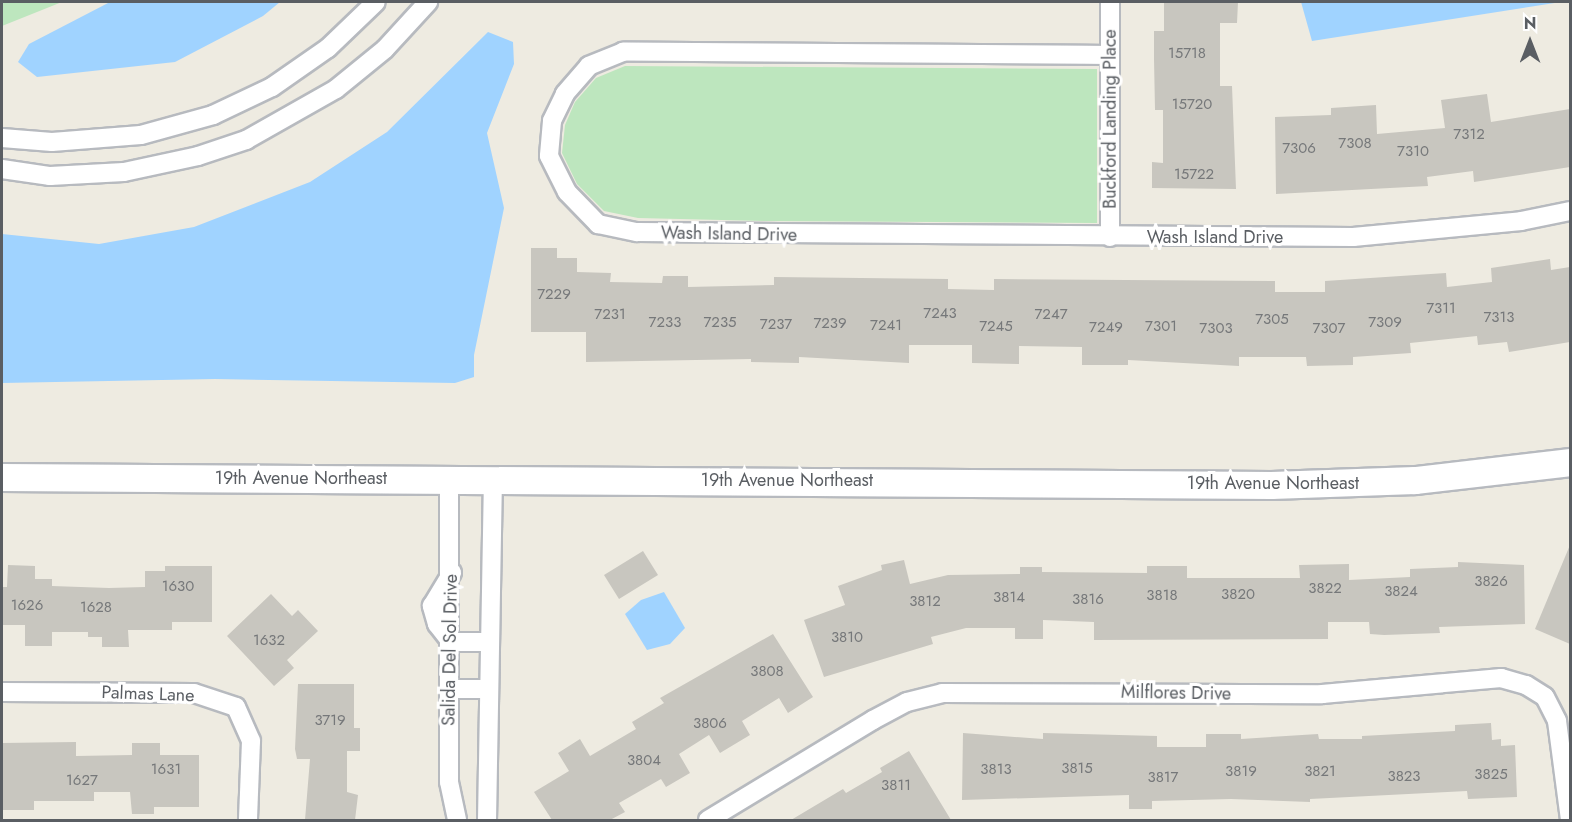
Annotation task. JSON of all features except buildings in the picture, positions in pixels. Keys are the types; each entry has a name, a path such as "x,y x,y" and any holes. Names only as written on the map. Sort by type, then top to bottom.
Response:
{"street":[{"path":"2,138 52,142 141,135 213,115 272,87 328,48 376,2"},
{"path":"2,169 50,176 124,171 198,156 246,140 336,89 385,49 428,2"},
{"name":"Buckford Landing Place","path":"1110,2 1110,237"},
{"name":"Wash Island Drive","path":"1110,54 623,52 589,66 565,94 552,121 549,156 567,192 598,224 637,232 1353,237 1521,221 1570,211"},
{"name":"19th Avenue Northeast","path":"2,477 493,478 1271,485 1437,479 1570,462"},
{"name":"Salida Del Sol Drive","path":"449,478 452,573 432,606 437,624 450,642 449,782 457,820"},
{"path":"487,820 493,478"},
{"path":"450,642 489,642"},
{"name":"Milflores Drive","path":"708,820 873,720 907,702 942,693 1322,694 1501,678 1526,685 1545,697 1553,713 1570,820"},
{"path":"450,689 489,689"},
{"name":"Palmas Lane","path":"2,692 194,693 236,706 251,741 248,820"}],"green space":[{"path":"2,2 62,2 2,26"},
{"path":"625,66 1097,69 1097,223 638,218 604,211 577,184 562,153 565,125 575,102 596,78"}],"water":[{"path":"110,2 280,2 263,16 175,62 37,77 18,62 29,44"},
{"path":"1301,2 1561,2 1312,41"},
{"path":"488,32 513,42 514,64 487,133 504,208 474,355 474,377 455,383 215,379 2,383 2,234 99,244 194,227 310,182 387,132"},
{"path":"664,592 685,628 670,644 647,650 625,614 641,600"}]}
